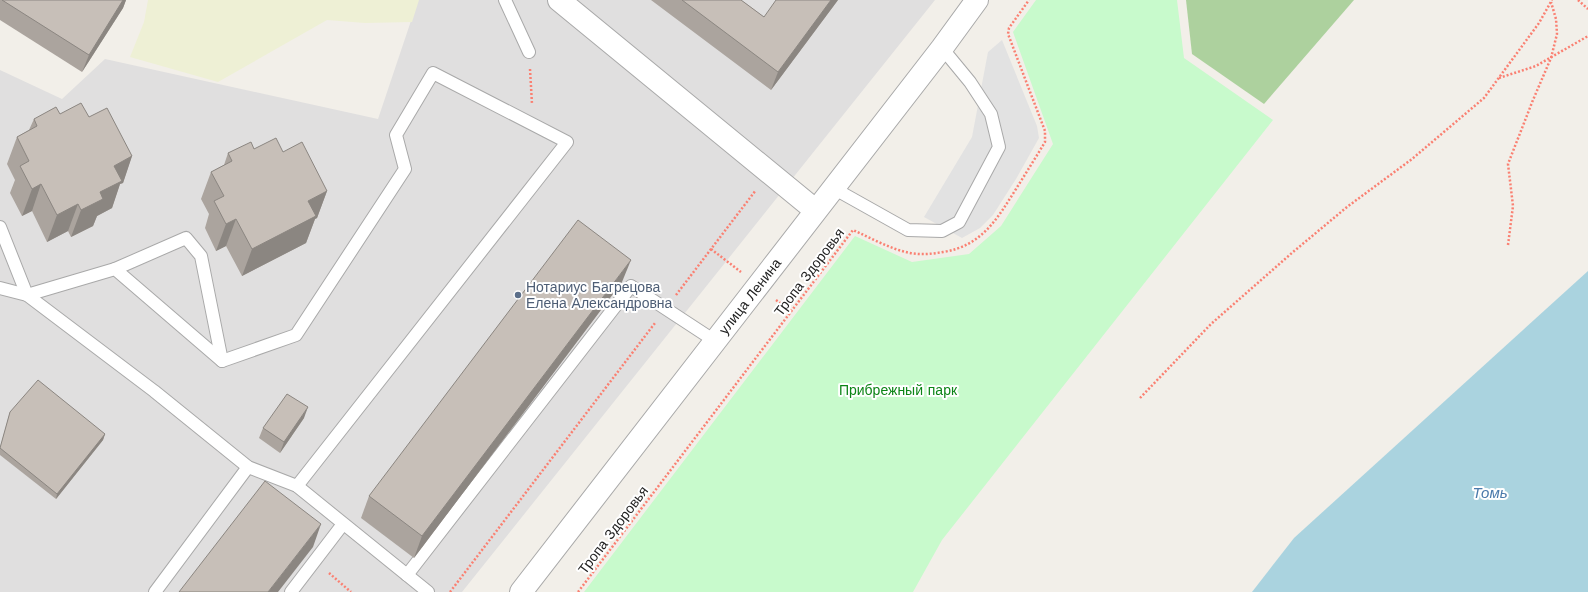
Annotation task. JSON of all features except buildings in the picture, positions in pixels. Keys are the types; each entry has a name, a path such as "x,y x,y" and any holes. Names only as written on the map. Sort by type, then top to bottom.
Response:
{"street":[{"path":"559,0 815,210"},
{"name":"улица Ленина","path":"521,592 832,188 942,48 977,0"}],"lane":[{"path":"505,0 529,52"},
{"path":"832,188 908,230 942,231 959,222 999,146 991,114 970,82 942,48"},
{"path":"222,361 296,335 405,170 396,135 433,73 567,142 297,486"},
{"path":"0,227 27,295"},
{"path":"27,295 115,269 186,238 201,256 222,361"},
{"path":"115,269 222,361"},
{"path":"407,575 631,286 715,341"},
{"path":"0,288 27,295 154,392 248,467 297,486 428,592"},
{"path":"155,592 248,467"},
{"path":"291,592 344,524"}],"path":[{"name":"Тропа Здоровья","path":"578,592 853,230 886,245 909,252 928,255 952,251 969,244 985,233 998,218 1045,142 1045,131 1008,34 1009,28 1029,0"},
{"path":"1578,0 1588,9"},
{"path":"1508,245 1513,206 1508,164 1532,100 1551,58 1557,34 1556,20 1551,1"},
{"path":"1140,398 1211,324 1347,207 1412,159 1484,98 1538,24 1551,1"},
{"path":"1499,78 1536,66 1588,36"},
{"path":"529,52 533,124"},
{"path":"450,592 769,172"},
{"path":"314,561 351,592"}],"shaded area":[{"path":"418,0 935,0 462,592 0,592 0,70 62,99 105,59 378,119"},
{"path":"1002,40 1037,126 1039,138 1016,179 993,215 980,228 962,238 924,217 972,137 988,52"}],"green space":[{"path":"148,0 419,0 412,22 365,23 327,20 218,82 130,57 144,22"},
{"name":"Прибрежный парк","path":"1036,0 1177,0 1184,58 1273,120 942,540 913,592 584,592 855,236 912,262 969,254 1001,226 1053,144 1013,32"},
{"path":"1186,0 1354,0 1264,104 1192,54"}],"water":[{"name":"Томь","path":"1588,271 1588,592 1252,592 1294,538"}],"place":[{"name":"Нотариус Багрецова Елена Александровна","path":"518,295"}]}
